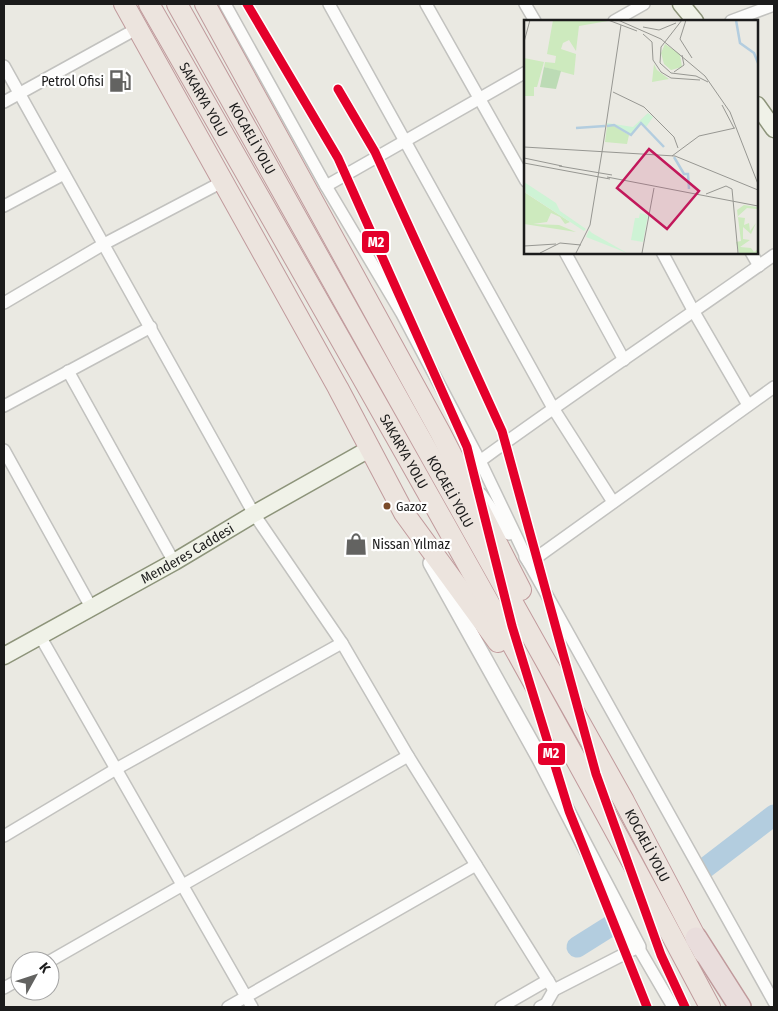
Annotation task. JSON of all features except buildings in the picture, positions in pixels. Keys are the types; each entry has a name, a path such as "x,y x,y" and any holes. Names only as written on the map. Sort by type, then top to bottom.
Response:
{"highway":[{"path":"124,4 224,181 404,513 552,718"},
{"name":"SAKARYA YOLU","path":"149,4 356,364 636,867 710,1007"},
{"name":"KOCAELİ YOLU","path":"177,4 624,801 734,1007"},
{"path":"204,4 353,271 448,447 528,604 624,801"},
{"path":"696,938 740,1007"}],"main road":[{"path":"682,4 694,20"},
{"path":"758,106 773,126"},
{"name":"Menderes Caddesi","path":"5,653 40,636 174,562 370,448"}],"street":[{"path":"226,4 326,186 402,314 480,461 529,563 774,1002"},
{"path":"329,4 553,408 613,502"},
{"path":"426,4 524,177"},
{"path":"525,4 534,20"},
{"path":"616,20 644,4"},
{"path":"734,20 774,5"},
{"path":"4,102 138,28"},
{"path":"4,66 254,514 342,643 408,756 551,985 545,1006"},
{"path":"326,186 524,73"},
{"path":"4,206 64,174"},
{"path":"4,303 104,244 224,181"},
{"path":"566,254 624,360"},
{"path":"663,254 748,405"},
{"path":"753,254 759,266"},
{"path":"480,461 553,408 774,255"},
{"path":"4,406 150,327"},
{"path":"68,372 174,562"},
{"path":"529,563 774,387"},
{"path":"448,447 529,563"},
{"path":"4,450 91,607"},
{"path":"404,513 539,757 638,947 673,1007"},
{"path":"40,636 252,1007"},
{"path":"4,836 116,769 342,643"},
{"path":"60,956 408,756"},
{"path":"228,1007 476,864"},
{"path":"501,1007 638,947"}],"waterway":[{"path":"705,868 774,815"},
{"path":"577,947 612,925"}],"transit line":[{"name":"M2","path":"247,4 338,158 467,447 512,626 569,811 647,1007"},
{"name":"M2","path":"338,89 375,152 502,431 596,774 661,955 685,1007"}],"place":[{"name":"Petrol Ofisi","path":"120,81"},
{"name":"Gazoz","path":"387,506"},
{"name":"Nissan Yılmaz","path":"356,544"}]}
